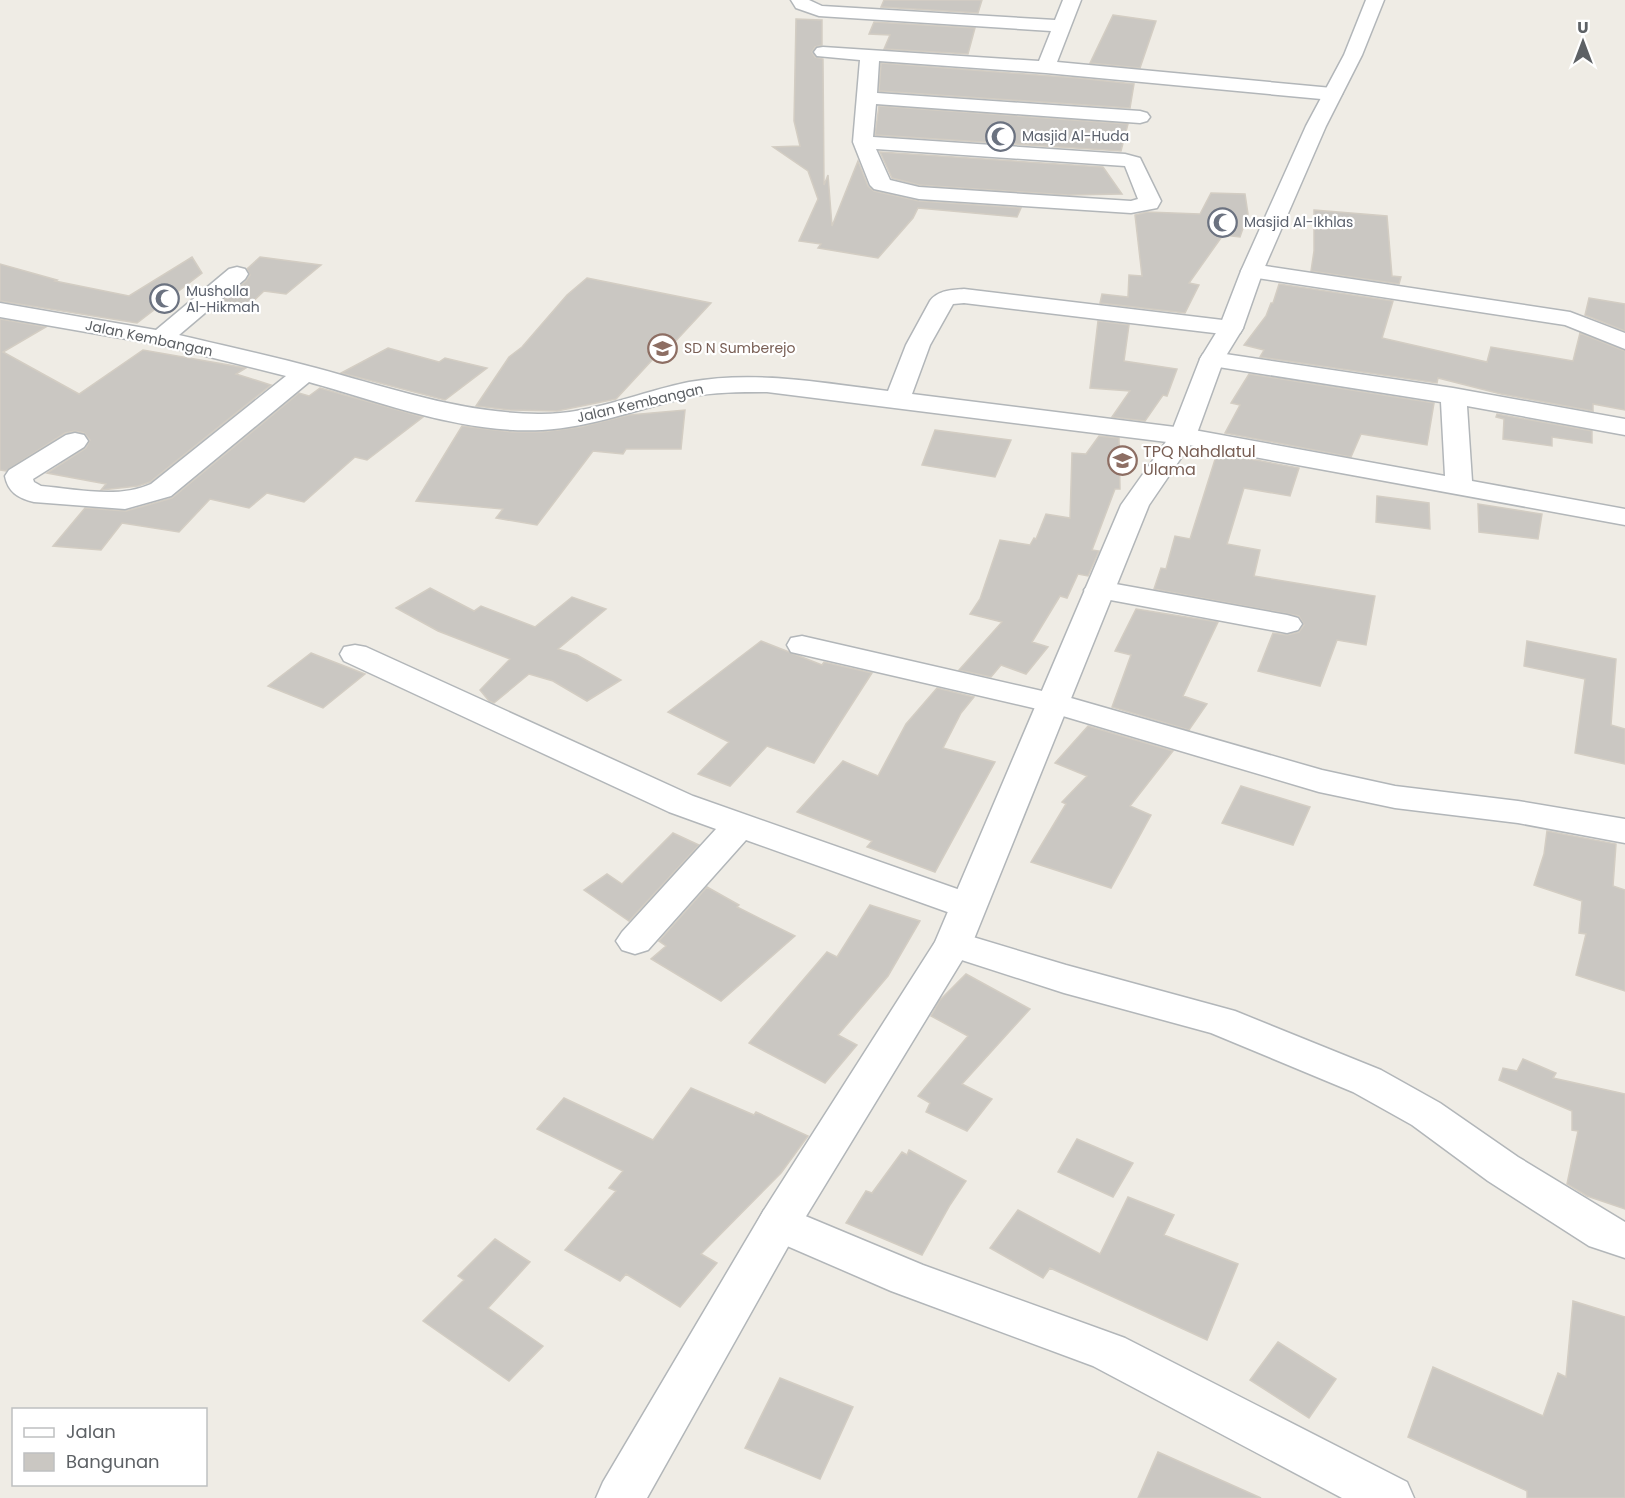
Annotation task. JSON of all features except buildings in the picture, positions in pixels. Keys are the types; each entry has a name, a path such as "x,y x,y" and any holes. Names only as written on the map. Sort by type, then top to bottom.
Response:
{"street":[{"path":"1046,67 1072,0"},
{"path":"620,1498 779,1223 953,944 1135,505 1183,436 1212,359 1231,328 1252,271 1332,94 1353,55 1375,0"},
{"path":"805,3 819,11 830,12 962,10 1064,22"},
{"path":"823,52 1046,67 1332,94"},
{"path":"863,142 1118,159 1133,162 1150,201 1144,205 1131,207 1030,186 889,189 881,185 863,142 864,105 867,98 870,55"},
{"path":"1069,112 1086,71"},
{"path":"867,98 1140,117"},
{"path":"956,149 976,107"},
{"path":"1024,153 1030,186"},
{"path":"1252,271 1570,319 1625,342"},
{"path":"161,338 237,274"},
{"path":"897,401 918,345 938,307 947,298 963,296 1231,328"},
{"name":"Jalan Kembangan","path":"0,310 161,338 305,373 444,412 494,420 541,422 596,415 657,397 722,385 767,384 1183,436 1625,517"},
{"path":"1212,359 1453,396 1625,427"},
{"path":"75,441 19,476 21,486 34,494 125,501 150,495 161,490 305,373"},
{"path":"1453,396 1459,487"},
{"path":"1099,590 1287,624"},
{"path":"802,645 1053,703 1330,784 1395,797 1518,812 1625,831"},
{"path":"355,654 681,804 967,906"},
{"path":"635,941 739,825"},
{"path":"953,944 1064,979 1221,1020 1366,1081 1426,1114 1503,1169 1604,1233 1625,1239"},
{"path":"779,1223 907,1278 1109,1352 1390,1498"}],"place":[{"name":"Masjid Al-Huda","path":"1001,136"},
{"name":"Masjid Al-Ikhlas","path":"1223,222"},
{"name":"Musholla Al-Hikmah","path":"165,299"},
{"name":"SD N Sumberejo","path":"663,348"},
{"name":"TPQ Nahdlatul Ulama","path":"1122,460"}]}
